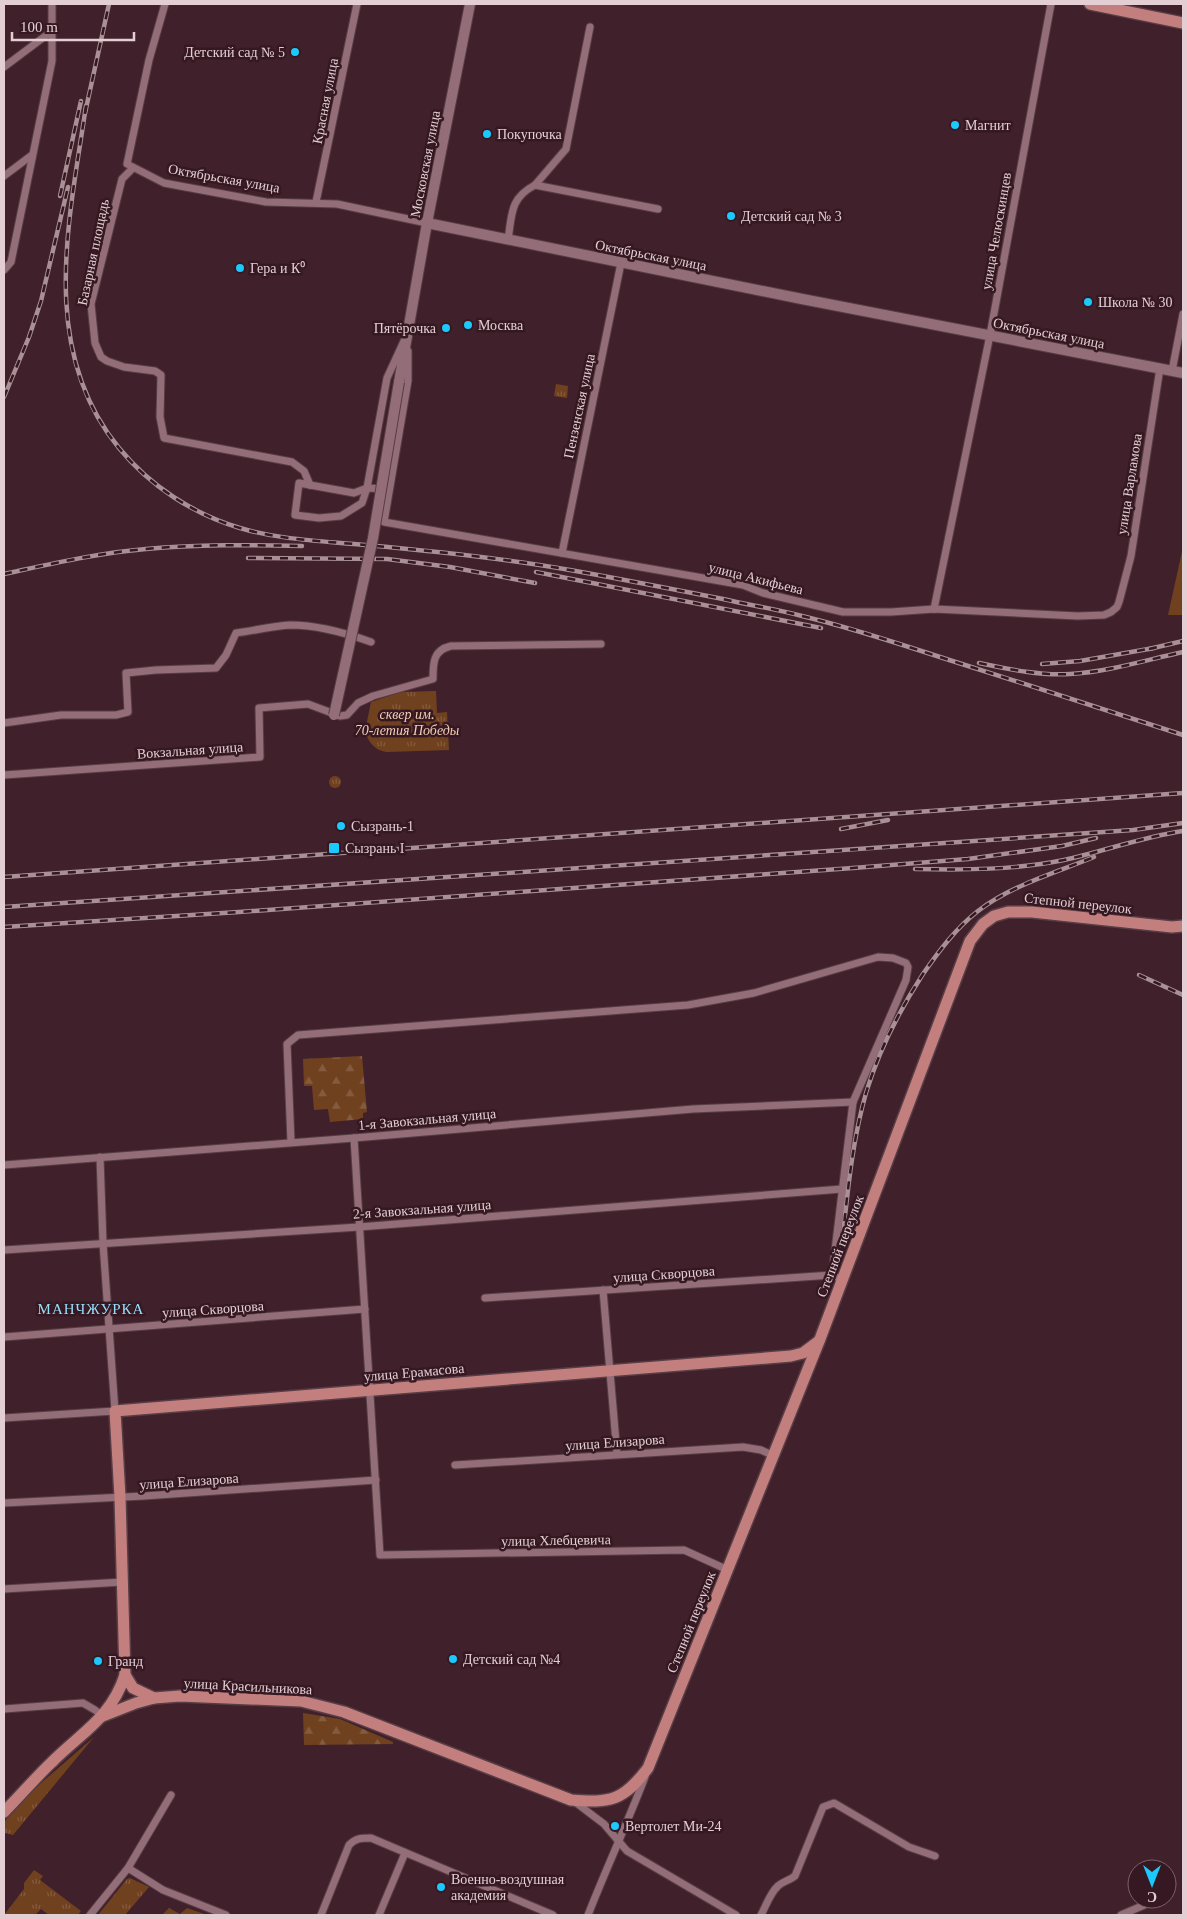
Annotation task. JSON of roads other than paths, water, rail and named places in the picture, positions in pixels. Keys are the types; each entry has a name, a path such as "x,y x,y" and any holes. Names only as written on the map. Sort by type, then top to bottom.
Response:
{"main road":[{"name":"Московская улица","path":"330,713 372,538 427,223 470,4"},
{"path":"1090,4 1183,23"},
{"name":"Октябрьская улица","path":"427,223 1183,373"},
{"name":"Степной переулок","path":"571,1800 598,1801 612,1799 634,1786 648,1768 820,1340 970,942 983,924 994,916 1008,912 1032,912 1144,924 1183,926"},
{"name":"улица Ерамасова","path":"115,1411 791,1356 811,1349 820,1340"},
{"path":"791,1356 802,1363 804,1380"},
{"path":"4,1812 52,1762 103,1716 114,1702 125,1676 120,1497 115,1411"},
{"path":"125,1676 133,1688 154,1698"},
{"name":"улица Красильникова","path":"103,1716 136,1702 154,1698 180,1696 301,1701 326,1706 571,1800"}],"street":[{"path":"4,270 11,262 52,61 52,4"},
{"path":"133,168 127,164 149,60 165,4"},
{"name":"Красная улица","path":"316,202 357,4"},
{"name":"улица Челюскинцев","path":"934,609 990,335 1051,4"},
{"path":"508,240 514,205 522,192 535,185 566,149 590,27"},
{"path":"4,67 52,31"},
{"path":"4,176 32,155"},
{"name":"Октябрьская улица","path":"133,168 164,183 266,202 337,204 427,223"},
{"name":"Базарная площадь","path":"133,168 122,179 91,304 95,343 102,357 116,365 154,371 161,375 160,417 164,438 292,462 304,471 310,485"},
{"path":"535,185 658,209"},
{"name":"Пензенская улица","path":"562,553 621,263"},
{"path":"1172,370 1183,314"},
{"name":"Московская улица","path":"367,488 387,378 408,330"},
{"name":"Московская улица","path":"384,522 408,381 408,330"},
{"name":"улица Варламова","path":"1119,602 1131,556 1160,368"},
{"path":"367,488 362,503 340,516 320,518 295,515 299,483 354,494 367,488 390,489"},
{"name":"улица Акифьева","path":"384,522 743,585 763,593 843,612 890,612 934,609 984,613 1033,613 1078,616 1104,615 1112,612 1119,602"},
{"path":"4,723 61,715 116,715 128,712 126,673 216,668 226,655 236,634 291,625 344,633 371,642"},
{"path":"330,713 340,716 347,715 358,703 373,696 433,679 433,662 436,654 443,648 451,646 601,644"},
{"name":"Вокзальная улица","path":"4,775 260,757 259,708 308,704 330,713"},
{"path":"291,1142 287,1044 298,1035 688,1006 754,993 870,959 894,958 906,963 908,967 906,980 853,1102 832,1276"},
{"name":"1-я Завокзальная улица","path":"4,1165 693,1109 853,1102"},
{"path":"354,1138 376,1480"},
{"path":"100,1157 103,1243 115,1411"},
{"name":"2-я Завокзальная улица","path":"4,1250 359,1226 842,1189"},
{"name":"улица Скворцова","path":"485,1298 832,1276 843,1280"},
{"path":"603,1290 617,1454"},
{"name":"улица Скворцова","path":"4,1337 365,1310"},
{"name":"улица Ерамасова","path":"4,1418 115,1411"},
{"name":"улица Елизарова","path":"455,1465 743,1447 761,1450 774,1456"},
{"name":"улица Елизарова","path":"4,1503 376,1480"},
{"name":"улица Хлебцевича","path":"376,1480 380,1555 684,1550 728,1570"},
{"path":"4,1590 123,1582"},
{"path":"4,1709 83,1704 103,1716"},
{"path":"588,1915 648,1768"},
{"path":"90,1915 128,1868 171,1795"},
{"path":"571,1800 604,1824 618,1843 627,1851 736,1915"},
{"path":"761,1915 778,1885 796,1876 823,1807 834,1803 909,1847 935,1856"},
{"path":"321,1915 349,1845 354,1840 371,1838 553,1915"},
{"path":"379,1915 405,1852"},
{"path":"128,1868 163,1890 226,1915"},
{"path":"1121,1915 1135,1909"}],"railway":[{"path":"85,113 109,4"},
{"path":"60,196 81,101"},
{"path":"86,106 73,194 66,283 68,327 77,369 94,410 119,448 144,475 189,507 240,528 270,535 302,540 442,552 519,562 627,580 782,611 884,639 1183,735"},
{"path":"4,397 29,337 41,301 68,187"},
{"path":"4,574 92,556 166,547 302,546"},
{"path":"248,558 387,559 450,567 535,583"},
{"path":"536,572 821,628"},
{"path":"1149,649 1183,641"},
{"path":"1042,664 1080,661 1154,648"},
{"path":"979,663 1036,673 1070,674 1113,668 1183,652"},
{"path":"4,877 1183,793"},
{"path":"841,829 888,820"},
{"path":"4,907 1133,830 1183,823"},
{"path":"915,869 990,869 1027,866 1064,860 1183,831"},
{"path":"4,927 239,912 968,859 1062,846 1096,838"},
{"path":"841,1253 853,1153 866,1093 890,1031 923,974 955,932 991,902 1034,880 1094,857"},
{"path":"1139,975 1183,995"}],"place":[{"name":"Детский сад № 5","path":"295,52"},
{"name":"Магнит","path":"955,125"},
{"name":"Покупочка","path":"487,134"},
{"name":"Детский сад № 3","path":"731,216"},
{"name":"Гера и К⁰","path":"240,268"},
{"name":"Школа № 30","path":"1088,302"},
{"name":"Москва","path":"468,325"},
{"name":"Пятёрочка","path":"446,328"},
{"name":"Сызрань-1","path":"341,826"},
{"name":"Сызрань I","path":"334,848"},
{"name":"Детский сад №4","path":"453,1659"},
{"name":"Гранд","path":"98,1661"},
{"name":"Вертолет Ми-24","path":"615,1826"},
{"name":"Военно-воздушная академия","path":"441,1887"}],"district":[{"name":"МАНЧЖУРКА","path":"91,1309"}],"park label":[{"name":"сквер им. 70-летия Победы","path":"407,722"}]}
